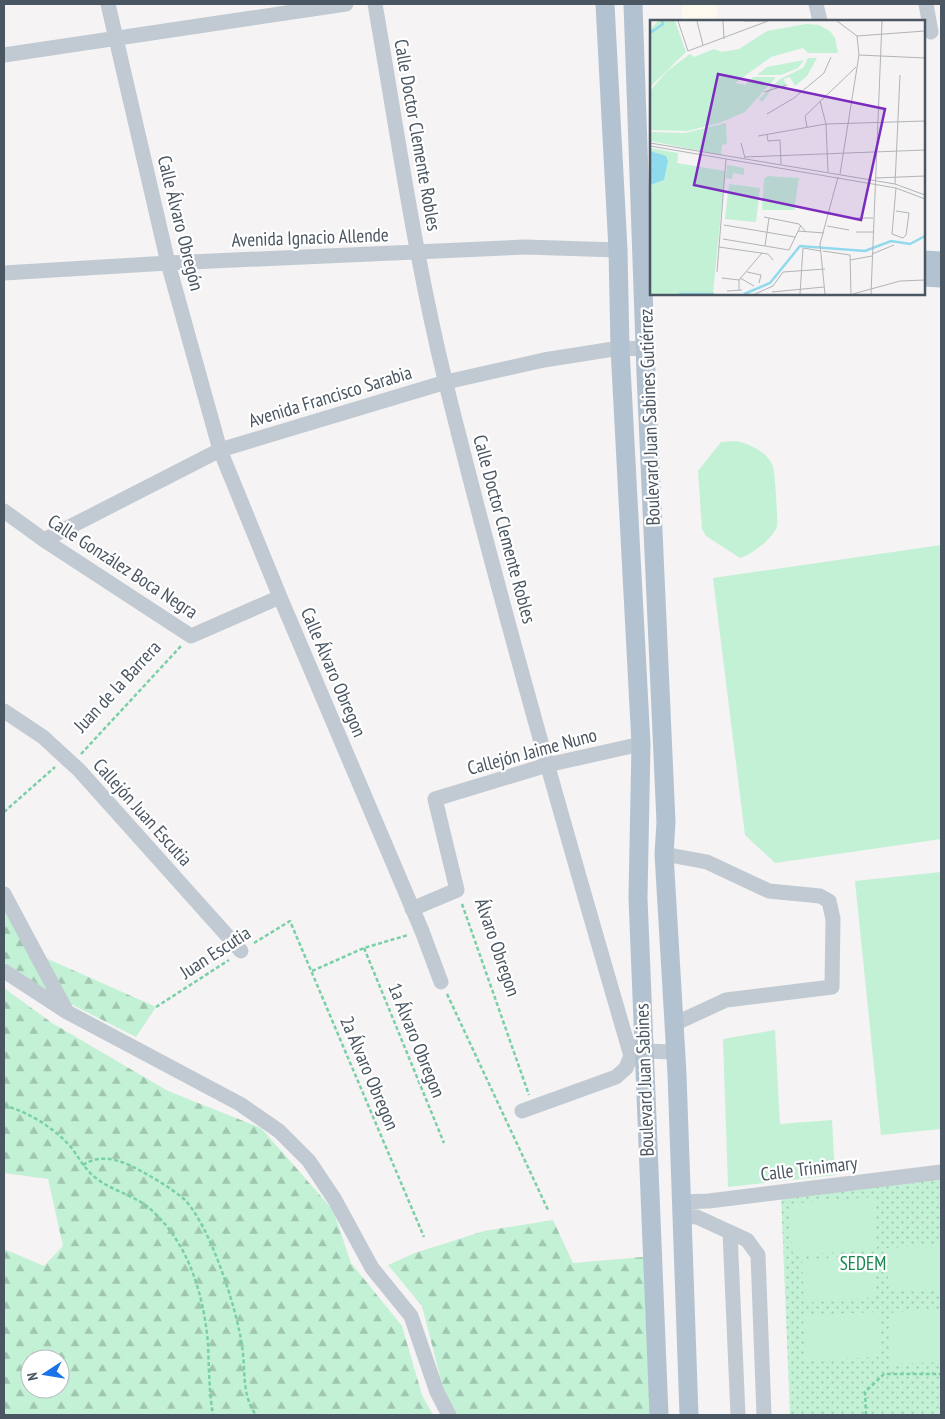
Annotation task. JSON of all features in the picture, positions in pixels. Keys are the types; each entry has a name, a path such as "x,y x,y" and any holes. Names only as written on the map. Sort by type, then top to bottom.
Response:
{"main road":[{"name":"Boulevard Juan Sabines Gutiérrez","path":"605,4 618,250 620,348 641,744"},
{"name":"Boulevard Juan Sabines Gutiérrez","path":"634,4 647,245 646,349 663,770"},
{"path":"618,250 647,245"},
{"path":"618,250 647,266"},
{"path":"925,260 941,262"},
{"path":"925,277 941,278"},
{"name":"Boulevard Juan Sabines","path":"641,744 637,1054 659,1415"},
{"name":"Boulevard Juan Sabines","path":"663,770 666,822 664,854 676,1052 689,1415"}],"street":[{"name":"Calle Álvaro Obregón","path":"108,4 168,263 220,450"},
{"path":"4,56 346,4"},
{"name":"Calle Doctor Clemente Robles","path":"375,4 419,253 446,382 547,765 637,1054"},
{"path":"816,4 820,20"},
{"path":"926,4 931,32"},
{"name":"Avenida Ignacio Allende","path":"4,273 168,263 525,247 618,250"},
{"name":"Avenida Francisco Sarabia","path":"44,540 220,450 446,382 544,360 620,348 646,349"},
{"name":"Calle Álvaro Obregon","path":"220,450 280,597 422,931 441,982"},
{"name":"Calle González Boca Negra","path":"4,510 44,540 191,636 280,597"},
{"name":"Callejón Juan Escutia","path":"4,711 43,738 69,761 241,952"},
{"name":"Callejón Jaime Nuno","path":"435,799 547,765 641,744"},
{"name":"Álvaro Obregon","path":"435,799 457,890"},
{"path":"664,854 708,862 769,891 820,896 829,901 833,919 832,987 726,1000 674,1024"},
{"path":"412,909 457,890"},
{"path":"4,894 67,1012"},
{"path":"4,971 67,1012 240,1104 279,1131 309,1161 335,1200 372,1268 411,1316 438,1392 449,1415"},
{"path":"527,1108 616,1077 637,1054 676,1052"},
{"name":"Calle Trinimary","path":"682,1209 709,1201 941,1172"},
{"path":"682,1209 747,1240 758,1255 764,1415"},
{"path":"730,1232 738,1415"}],"path":[{"name":"Juan de la Barrera","path":"4,812 69,761 191,636"},
{"name":"Álvaro Obregon","path":"457,890 527,1108"},
{"name":"Juan Escutia","path":"156,1007 290,921"},
{"name":"2a Álvaro Obregon","path":"290,921 424,1237"},
{"path":"312,972 364,948 422,931"},
{"name":"1a Álvaro Obregon","path":"364,948 444,1143"},
{"path":"441,982 548,1210"},
{"path":"4,1105 26,1112 56,1132 97,1179 148,1207 166,1225 182,1248 201,1294 208,1342 210,1396 213,1415"},
{"path":"83,1165 92,1159 102,1157 129,1164 154,1178 184,1200 208,1236 232,1304 242,1346 244,1382 251,1407 256,1415"},
{"path":"866,1415 865,1392 884,1374 941,1374"}],"shaded area":[{"path":"682,4 717,4 717,20 682,20"}],"green space":[{"path":"737,441 763,453 771,462 774,471 777,515 777,526 772,536 756,550 740,558 706,536 702,529 698,471 721,442"},
{"path":"941,545 941,839 775,863 745,835 713,578"},
{"path":"941,872 941,1129 881,1135 855,881"},
{"path":"4,903 30,951 156,1007 136,1037 55,996 4,962"},
{"path":"4,988 52,1023 168,1091 261,1128 333,1210 351,1263 402,1326 422,1395 433,1415 4,1415 4,1249 44,1266 63,1246 48,1179 4,1173"},
{"path":"775,1030 780,1124 832,1120 835,1175 728,1187 723,1039"},
{"name":"SEDEM","path":"941,1175 941,1415 790,1415 781,1194"},
{"path":"874,1197 877,1250 793,1255 789,1204"},
{"path":"553,1220 573,1263 654,1256 657,1415 457,1415 443,1388 422,1306 388,1265 415,1253 484,1231"},
{"path":"941,1245 941,1289 889,1291 887,1248"},
{"path":"875,1254 876,1297 804,1303 802,1260"},
{"path":"941,1309 941,1362 891,1364 889,1313"},
{"path":"879,1312 880,1357 805,1360 803,1315"}]}
